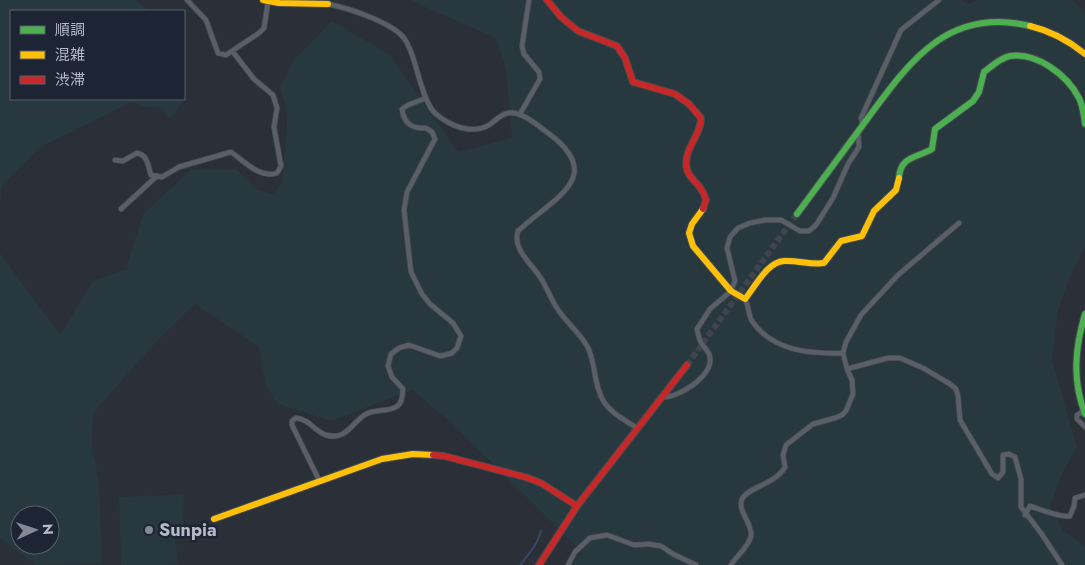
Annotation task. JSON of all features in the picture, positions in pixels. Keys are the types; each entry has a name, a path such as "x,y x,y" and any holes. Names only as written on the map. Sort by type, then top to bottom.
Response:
{"street":[{"path":"187,0 206,20 218,53 226,55 233,52 264,28 266,1 328,4 346,8 394,29 405,38 426,98 435,114 460,127 474,130 487,126 507,113 520,114 542,128 558,142 574,158 575,171 572,181 564,192 518,231 516,238 520,251 541,278 557,308 589,349 594,366 597,389 604,401 612,412 637,428"},
{"path":"520,114 540,79 539,72 524,54 522,46 529,0"},
{"path":"547,0 560,17 573,28 590,37 611,42 619,47 624,56 632,82 675,94 701,118 701,128 689,147 687,168 691,178 701,188 706,200 689,233 693,246 731,291 745,299 748,304 750,317 763,334 776,343 802,351 822,354 844,353"},
{"path":"864,124 861,118 901,30 939,0"},
{"path":"797,214 904,70 934,42 955,31 970,26 1005,22 1024,24 1056,35 1085,54"},
{"path":"115,160 123,161 137,153 143,154 151,175 162,176 179,167 231,152 263,174 277,173 281,166 274,127 277,108 273,95 254,79 233,52"},
{"path":"745,299 768,269 775,264 783,260 817,264 824,262 841,241 862,236 875,209 895,191 898,184 899,171 904,162 925,154 932,149 935,129 974,100 979,92 984,72 1002,59 1011,56 1024,56 1041,62 1059,73 1079,96 1084,112 1085,124"},
{"path":"320,482 292,426 292,421 296,418 303,419 326,435 335,436 346,433 364,415 373,411 396,407 401,402 403,389 392,377 388,366 391,354 399,348 409,345 440,356 452,353 459,344 461,336 458,330 453,323 430,304 422,294 411,272 404,210 407,192 428,156 435,139 432,132 426,128 410,126 403,117 402,110 408,105 426,98"},
{"path":"662,397 669,398 695,384 709,367 711,359 701,342 697,329 710,309 731,291 735,281 726,248 730,237 738,228 765,220 781,220 800,231 809,231 816,225 834,198 848,164 859,147 858,131"},
{"path":"121,209 157,176"},
{"path":"731,565 751,537 751,531 741,505 746,494 782,473 786,467 783,455 786,445 813,424 835,418 846,411 852,394 852,380 847,369 844,353 846,342 860,315 916,258 959,223"},
{"path":"1085,317 1078,342 1076,364 1079,395 1084,412 1076,415 1077,419 1085,427"},
{"path":"847,369 888,358 900,358 923,368 950,384 956,390 958,396 960,420 992,474 998,478 1002,472 1003,456 1009,454 1015,457 1021,479 1020,507 1041,533 1062,565"},
{"path":"539,565 577,506 687,365"},
{"path":"214,519 382,459 413,454 444,456 525,477 541,483 577,506"},
{"path":"1025,515 1030,506 1067,517 1070,516 1075,498 1085,495"},
{"path":"568,565 576,552 590,538 607,535 634,545 648,544 661,546 696,565"}],"shaded area":[{"path":"0,0 135,0 148,10 10,10 10,100 183,100 183,102 171,119 159,107 146,107 132,102 39,148 2,186 0,202"},
{"path":"409,0 962,0 967,4 978,0 1072,0 1085,13 1085,248 1071,274 1058,311 1052,360 1077,447 1061,476 1050,506 1063,530 1085,547 1085,565 571,565 583,553 448,420 412,390 331,421 278,404 266,386 259,347 195,304 158,340 93,413 92,446 99,483 102,564 36,565 23,555 60,555 60,505 10,505 10,546 0,538 0,253 60,335 93,281 126,269 143,214 191,170 236,169 256,189 273,194 282,182 287,126 286,107 280,88 293,61 332,21 390,55 458,152 512,138 506,70 496,38"},
{"name":"Sunpia","path":"184,494 183,529 174,531 178,563 167,565 121,565 119,497"}],"waterway":[{"path":"520,565 535,545 541,531"}],"tunnel":[{"path":"687,365 797,214"}],"traffic: fast":[{"path":"797,214 881,100 914,61 932,45 952,32 975,24 1001,22 1030,26"},
{"path":"899,178 902,165 910,159 932,149 935,129 973,101 979,92 984,72 996,62 1006,57 1020,56 1041,61 1059,74 1074,89 1079,98 1085,124"},
{"path":"1085,314 1076,364 1078,389 1085,414"}],"traffic: slow":[{"path":"263,0 279,3 328,4"},
{"path":"1030,26 1059,37 1085,54"},
{"path":"703,209 692,224 689,233 693,246 731,291 745,299 767,270 778,262 824,263 841,241 862,236 874,211 896,190 899,178"},
{"path":"214,519 382,459 413,454 433,455"}],"traffic: jam":[{"path":"547,0 561,17 578,31 617,46 625,58 633,82 675,94 689,104 701,118 698,131 689,149 686,163 688,173 705,197 703,209"},
{"path":"539,565 577,506 687,365"},
{"path":"433,455 444,456 525,477 541,483 577,506"}],"place":[{"name":"Sunpia","path":"149,530"}]}
